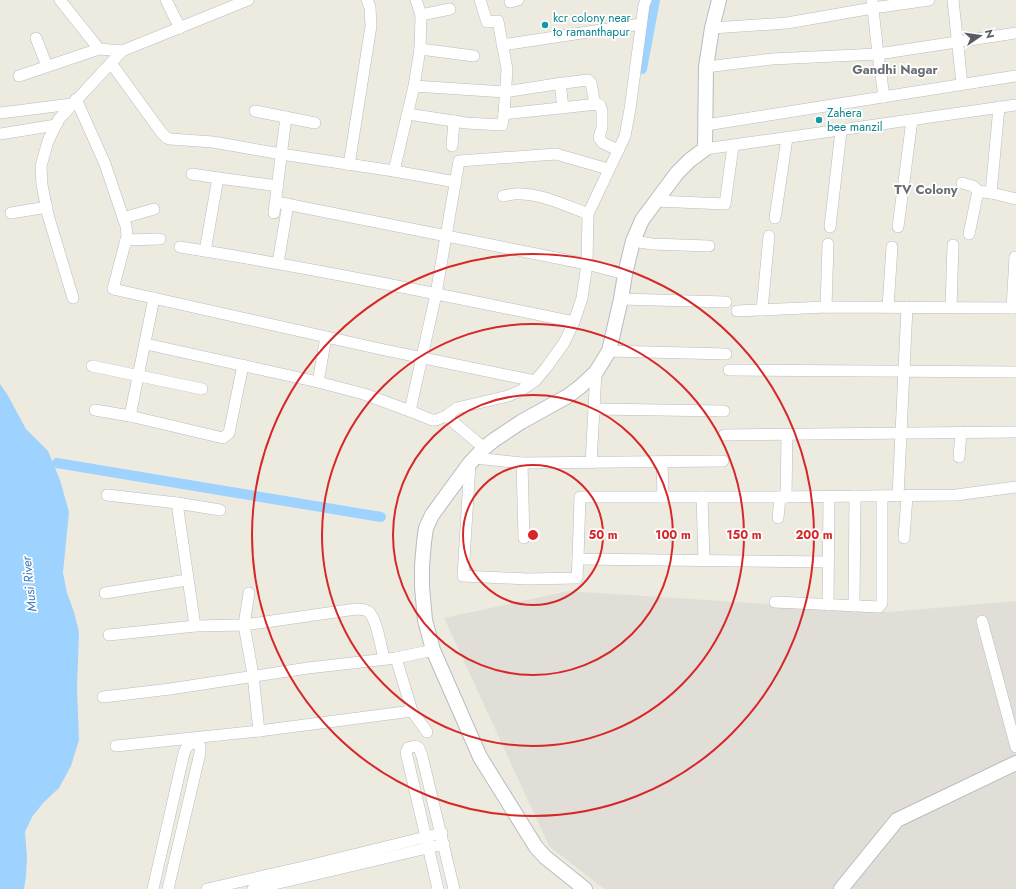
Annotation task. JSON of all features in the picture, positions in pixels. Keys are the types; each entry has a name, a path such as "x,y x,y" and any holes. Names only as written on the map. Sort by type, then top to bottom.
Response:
{"street":[{"path":"60,0 99,49"},
{"path":"166,0 180,28"},
{"path":"73,298 46,207 42,185 41,166 48,141 59,119 74,101 122,51 180,28 234,3 248,0"},
{"path":"349,165 371,26 370,7 367,0"},
{"path":"394,171 414,86 420,49 421,15 416,0"},
{"path":"408,114 454,121 502,125 507,68 498,21 487,22 480,0"},
{"path":"146,344 318,382 364,394 432,420 449,418 462,407 508,396 520,391 535,381 564,343 574,322 582,298 590,265 588,214 608,169 625,136 641,24 646,0"},
{"path":"705,150 706,67 712,28 719,0"},
{"path":"712,28 787,23 873,4 930,0"},
{"path":"953,0 962,84"},
{"path":"873,4 884,97"},
{"path":"421,15 450,9"},
{"path":"502,45 641,24"},
{"path":"706,67 772,59 878,54 1016,33"},
{"path":"36,38 47,66"},
{"path":"19,76 99,49 122,51"},
{"path":"420,49 474,56"},
{"path":"111,63 167,138 213,142 456,182"},
{"path":"706,125 1016,76"},
{"path":"414,86 505,92 585,80 590,82 595,104"},
{"path":"560,83 564,108"},
{"path":"0,113 74,101"},
{"path":"74,101 105,164 126,226 126,240 113,289 326,337 535,381"},
{"path":"504,114 595,104 600,105 602,110 602,127 598,135 599,138 603,143 618,150"},
{"path":"585,889 545,857 529,836 480,757 427,652 422,587 422,566 426,528 432,515 476,456 494,440 520,422 568,396 596,372 609,351 633,241 642,220 677,173 690,160 705,150 1016,105"},
{"path":"991,193 999,107"},
{"path":"255,112 315,123"},
{"path":"274,213 286,117"},
{"path":"898,228 912,120"},
{"path":"452,146 454,121"},
{"path":"0,134 56,125"},
{"path":"830,227 841,131"},
{"path":"775,218 787,138"},
{"path":"656,201 725,204 733,146"},
{"path":"410,411 436,294 459,161 556,154 608,169"},
{"path":"192,174 278,186"},
{"path":"205,251 218,178"},
{"path":"962,183 973,186 978,191 1016,199"},
{"path":"969,234 978,191"},
{"path":"503,196 520,194 536,196 558,202 588,214"},
{"path":"276,202 590,265 625,274"},
{"path":"278,263 288,204"},
{"path":"11,213 46,207"},
{"path":"123,218 154,209"},
{"path":"762,310 769,236"},
{"path":"126,240 160,239"},
{"path":"633,241 652,244 709,246"},
{"path":"826,307 828,244"},
{"path":"951,307 953,245"},
{"path":"180,247 278,263 574,322"},
{"path":"888,308 892,247"},
{"path":"737,311 826,307 1014,308 1015,257"},
{"path":"130,416 146,344 154,298"},
{"path":"621,300 726,302"},
{"path":"904,538 902,433 907,307"},
{"path":"318,382 326,337"},
{"path":"609,351 726,354"},
{"path":"95,410 130,416 223,438 228,433 243,365"},
{"path":"92,366 202,389"},
{"path":"729,370 1016,372"},
{"path":"591,463 596,372"},
{"path":"594,409 724,411"},
{"path":"449,418 465,432 476,456 463,576 527,580 577,578 580,497 956,495 1016,487"},
{"path":"958,457 961,432"},
{"path":"724,434 787,435 1016,432"},
{"path":"778,518 783,497 787,435"},
{"path":"476,456 522,463 723,461"},
{"path":"662,462 663,497"},
{"path":"522,463 524,538"},
{"path":"107,495 177,503 220,510"},
{"path":"828,605 829,496"},
{"path":"854,606 855,496"},
{"path":"775,602 879,607 882,603 882,496"},
{"path":"702,497 704,560"},
{"path":"177,503 187,580 195,626"},
{"path":"578,559 828,562"},
{"path":"105,593 187,580"},
{"path":"249,593 244,625 253,675 259,731"},
{"path":"109,635 195,626 244,625 356,608 367,610 372,617 384,659"},
{"path":"982,620 1016,747"},
{"path":"103,697 170,690 253,675 398,658 427,652"},
{"path":"398,658 412,711 428,732"},
{"path":"116,746 259,731 412,711"},
{"path":"153,889 184,753 187,745 191,743 198,743 200,746 200,753 168,889"},
{"path":"438,889 406,752 408,748 415,746 419,748 422,756 454,889"},
{"path":"841,889 897,820 1016,763"},
{"path":"207,889 312,865 426,836 443,839"},
{"path":"253,889 429,848 443,839"}],"shaded area":[{"path":"568,591 889,612 1016,601 1016,889 604,889 549,846 444,618"}],"water":[{"name":"Musi River","path":"0,384 26,429 48,451 60,480 69,512 63,573 67,593 79,632 77,688 79,740 71,766 59,788 43,803 32,817 25,832 27,858 24,889 0,889"}],"waterway":[{"path":"642,69 655,0"},
{"path":"57,463 381,517"}],"place":[{"name":"kcr colony near to ramanthapur","path":"545,25"},
{"name":"Zahera bee manzil","path":"819,120"}],"district":[{"name":"Gandhi Nagar","path":"895,69"},
{"name":"TV Colony","path":"926,189"}]}
